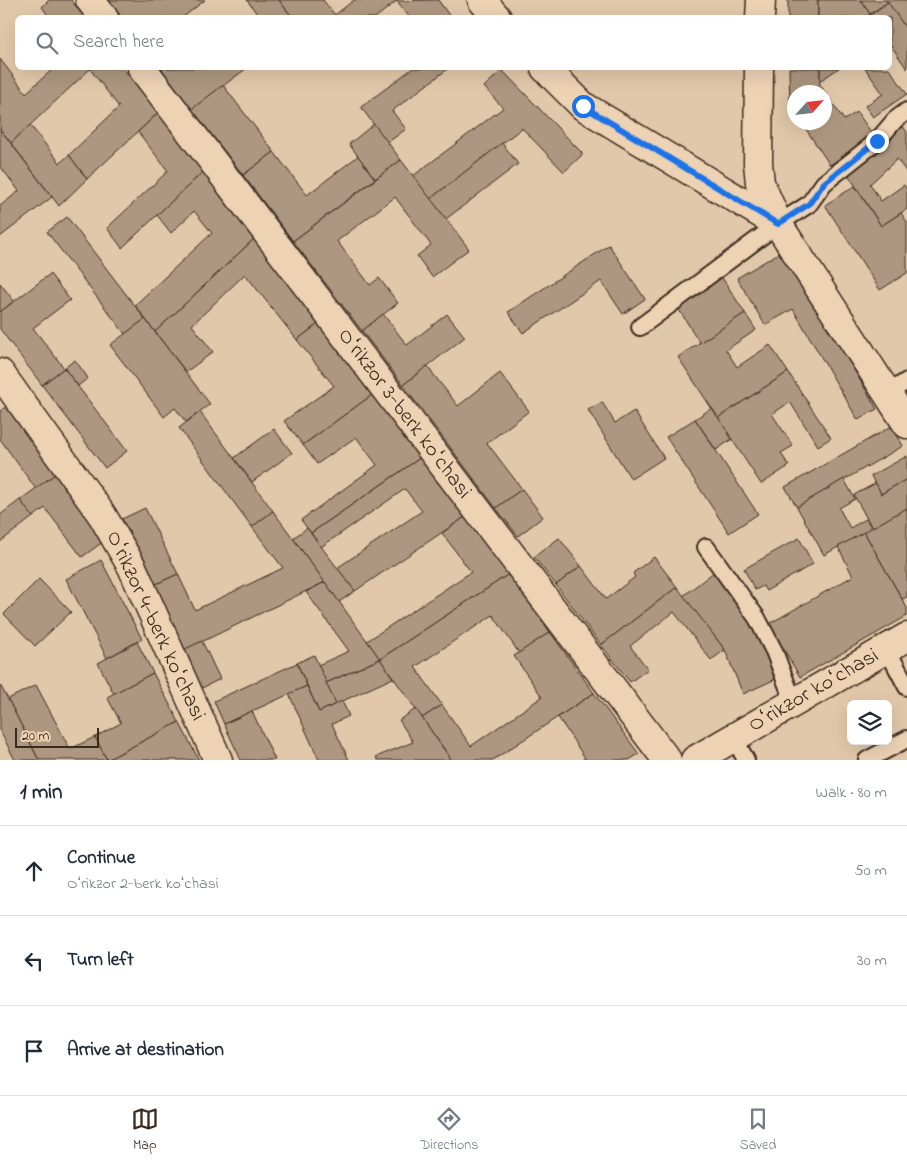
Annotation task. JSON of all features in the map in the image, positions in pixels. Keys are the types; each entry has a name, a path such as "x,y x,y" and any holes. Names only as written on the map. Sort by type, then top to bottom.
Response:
{"street":[{"path":"90,0 102,15"},
{"path":"482,0 494,15"},
{"path":"760,15 761,0"},
{"name":"Oʻrikzor 3-berk koʻchasi","path":"144,70 667,760"},
{"path":"547,70 583,106 778,224"},
{"path":"759,70 758,163 760,183 778,224 898,387 907,424"},
{"name":"Oʻrikzor 4-berk koʻchasi","path":"0,373 102,515 132,567 218,760"},
{"name":"Oʻrikzor koʻchasi","path":"695,760 740,749 794,703 897,643"}],"lane":[{"path":"640,327 778,224 809,204 824,183 877,141 895,120 907,111"},
{"path":"706,547 757,618 774,651 794,703"},
{"path":"897,643 907,687"},
{"path":"867,760 907,739"}],"building":[{"path":"49,0 71,0 83,15 48,15 42,7"},
{"path":"109,0 205,0 186,15 120,15"},
{"path":"247,0 279,0 291,15 258,15"},
{"path":"279,0 323,0 335,15 291,15"},
{"path":"354,0 398,0 379,15 335,15"},
{"path":"438,0 449,15 408,15 397,1"},
{"path":"788,0 818,0 818,15 788,15"},
{"path":"861,0 870,14 818,15 818,1"},
{"path":"861,0 886,0 888,2 870,14"},
{"path":"886,0 907,0 906,29"},
{"path":"888,2 907,30 907,69 892,47 892,15 870,15"},
{"path":"0,59 26,93 52,70 89,70 11,143 0,129"},
{"path":"91,70 125,70 158,113 87,179 69,155 119,107"},
{"path":"163,70 244,70 192,109"},
{"path":"410,70 446,70 392,111 406,129 387,143 361,107"},
{"path":"502,70 583,154 564,172 522,128 430,199 413,176 503,108 484,87"},
{"path":"789,70 820,70 820,85 789,85"},
{"path":"820,70 836,70 820,81"},
{"path":"866,70 890,70 907,94 873,117 865,106 883,94"},
{"path":"223,85 274,152 243,175 192,109"},
{"path":"832,102 844,120 857,112 873,135 830,165 806,130 832,130"},
{"path":"158,113 203,172 122,248 107,228 168,171 138,132"},
{"path":"899,121 907,132 907,173 897,159 870,184 881,201 904,185 907,190 907,209 881,226 846,171"},
{"path":"374,124 401,160 375,179 349,144"},
{"path":"30,125 60,163 69,155 87,179 59,206 11,143"},
{"path":"0,129 52,197 0,237 0,206 19,191 0,166"},
{"path":"502,143 518,164 446,219 430,199"},
{"path":"274,152 307,195 358,156 375,179 293,241 243,175"},
{"path":"401,160 469,249 432,277 417,256 431,245 395,197 337,241 370,285 379,278 398,303 362,331 293,241"},
{"path":"203,172 254,239 155,332 135,305 212,233 194,211 171,233 157,215"},
{"path":"855,186 881,226 901,213 907,222 907,273 880,290 825,205"},
{"path":"67,217 145,319 125,334 47,232"},
{"path":"254,239 318,324 297,340 245,274 192,325 213,352 186,372 155,332"},
{"path":"609,245 645,299 623,314 601,281 523,333 508,312"},
{"path":"784,250 877,409 858,420 793,309 765,325 737,278"},
{"path":"50,274 70,300 33,328 64,368 42,385 0,329 0,312"},
{"path":"721,276 745,313 700,343 676,305"},
{"path":"0,283 14,301 0,312"},
{"path":"745,313 756,330 726,350 737,367 770,345 788,372 718,418 678,357"},
{"path":"383,314 407,345 447,314 465,337 403,385 362,331"},
{"path":"145,319 210,404 186,422 175,408 164,417 110,345"},
{"path":"318,324 372,395 303,445 284,421 334,386 297,340"},
{"path":"75,360 88,378 78,386 64,368"},
{"path":"427,366 458,406 500,373 529,411 487,443 522,489 496,508 403,385"},
{"path":"64,368 127,451 105,468 42,385"},
{"path":"788,372 831,438 818,446 790,402 772,414 793,446 781,453 789,466 761,484 718,418"},
{"path":"372,395 420,458 311,533 301,520 377,465 356,437 317,464 303,445"},
{"path":"602,402 615,423 634,411 664,458 631,479 588,410"},
{"path":"8,405 58,472 36,489 0,439 0,411"},
{"path":"712,408 732,439 716,450 695,419"},
{"path":"200,412 273,511 252,527 179,428"},
{"path":"695,419 758,514 729,533 666,437"},
{"path":"892,426 903,446 797,507 785,487"},
{"path":"274,429 292,453 252,482 234,458"},
{"path":"907,456 907,479 881,494 871,476"},
{"path":"420,458 465,517 355,591 337,568 422,511 405,489 321,547 311,533"},
{"path":"58,472 107,539 82,557 45,508 33,517 20,500"},
{"path":"844,479 855,499 839,508 850,528 866,519 872,528 824,555 797,507"},
{"path":"907,479 907,508 872,528 854,495 876,483 881,494"},
{"path":"522,489 543,517 518,536 496,508"},
{"path":"20,500 33,517 0,542 0,515"},
{"path":"145,508 178,574 154,585 122,519"},
{"path":"907,508 907,597 902,599 864,532"},
{"path":"273,511 325,582 185,650 154,585 178,574 195,610 283,568 252,527"},
{"path":"465,517 509,574 380,659 367,641 471,572 442,533"},
{"path":"307,528 355,591 339,602 293,538"},
{"path":"864,532 907,608 907,616 800,677 769,624 853,576 838,547"},
{"path":"559,538 581,566 556,585 534,557"},
{"path":"799,538 813,564 766,591 763,586 755,590 744,569"},
{"path":"654,557 677,587 601,645 556,585 581,566 606,599 635,577 633,573"},
{"path":"101,560 142,639 107,658 66,579"},
{"path":"714,572 748,615 778,678 743,694 725,650 683,596"},
{"path":"509,574 550,632 519,653 493,615 415,667 442,705 422,718 380,659"},
{"path":"39,579 71,612 35,646 4,614"},
{"path":"325,582 380,659 326,683 318,665 349,651 306,592"},
{"path":"677,587 725,650 711,660 674,612 630,646 648,669 630,682 601,645"},
{"path":"550,632 594,693 493,760 452,760 422,718 442,705 471,746 542,697 514,656"},
{"path":"202,641 220,679 198,690 179,652"},
{"path":"137,642 153,673 114,694 98,663"},
{"path":"314,655 336,704 319,712 297,663"},
{"path":"380,659 393,678 336,704 326,683"},
{"path":"297,663 307,686 224,724 214,701"},
{"path":"153,673 179,722 107,760 95,737 121,723 107,697"},
{"path":"0,685 39,760 15,760 0,731"},
{"path":"36,685 70,749 95,737 107,760 39,760 8,699"},
{"path":"307,686 319,712 342,701 349,716 332,724 349,760 319,760 289,694"},
{"path":"594,693 639,754 629,760 582,760 585,758 558,717"},
{"path":"416,709 450,758 446,760 378,760 376,757 413,742 399,720"},
{"path":"252,711 275,760 241,760 224,724"},
{"path":"179,722 199,760 107,760"}],"route":[{"path":"583,106 778,224 809,204 824,183 877,141"}]}
